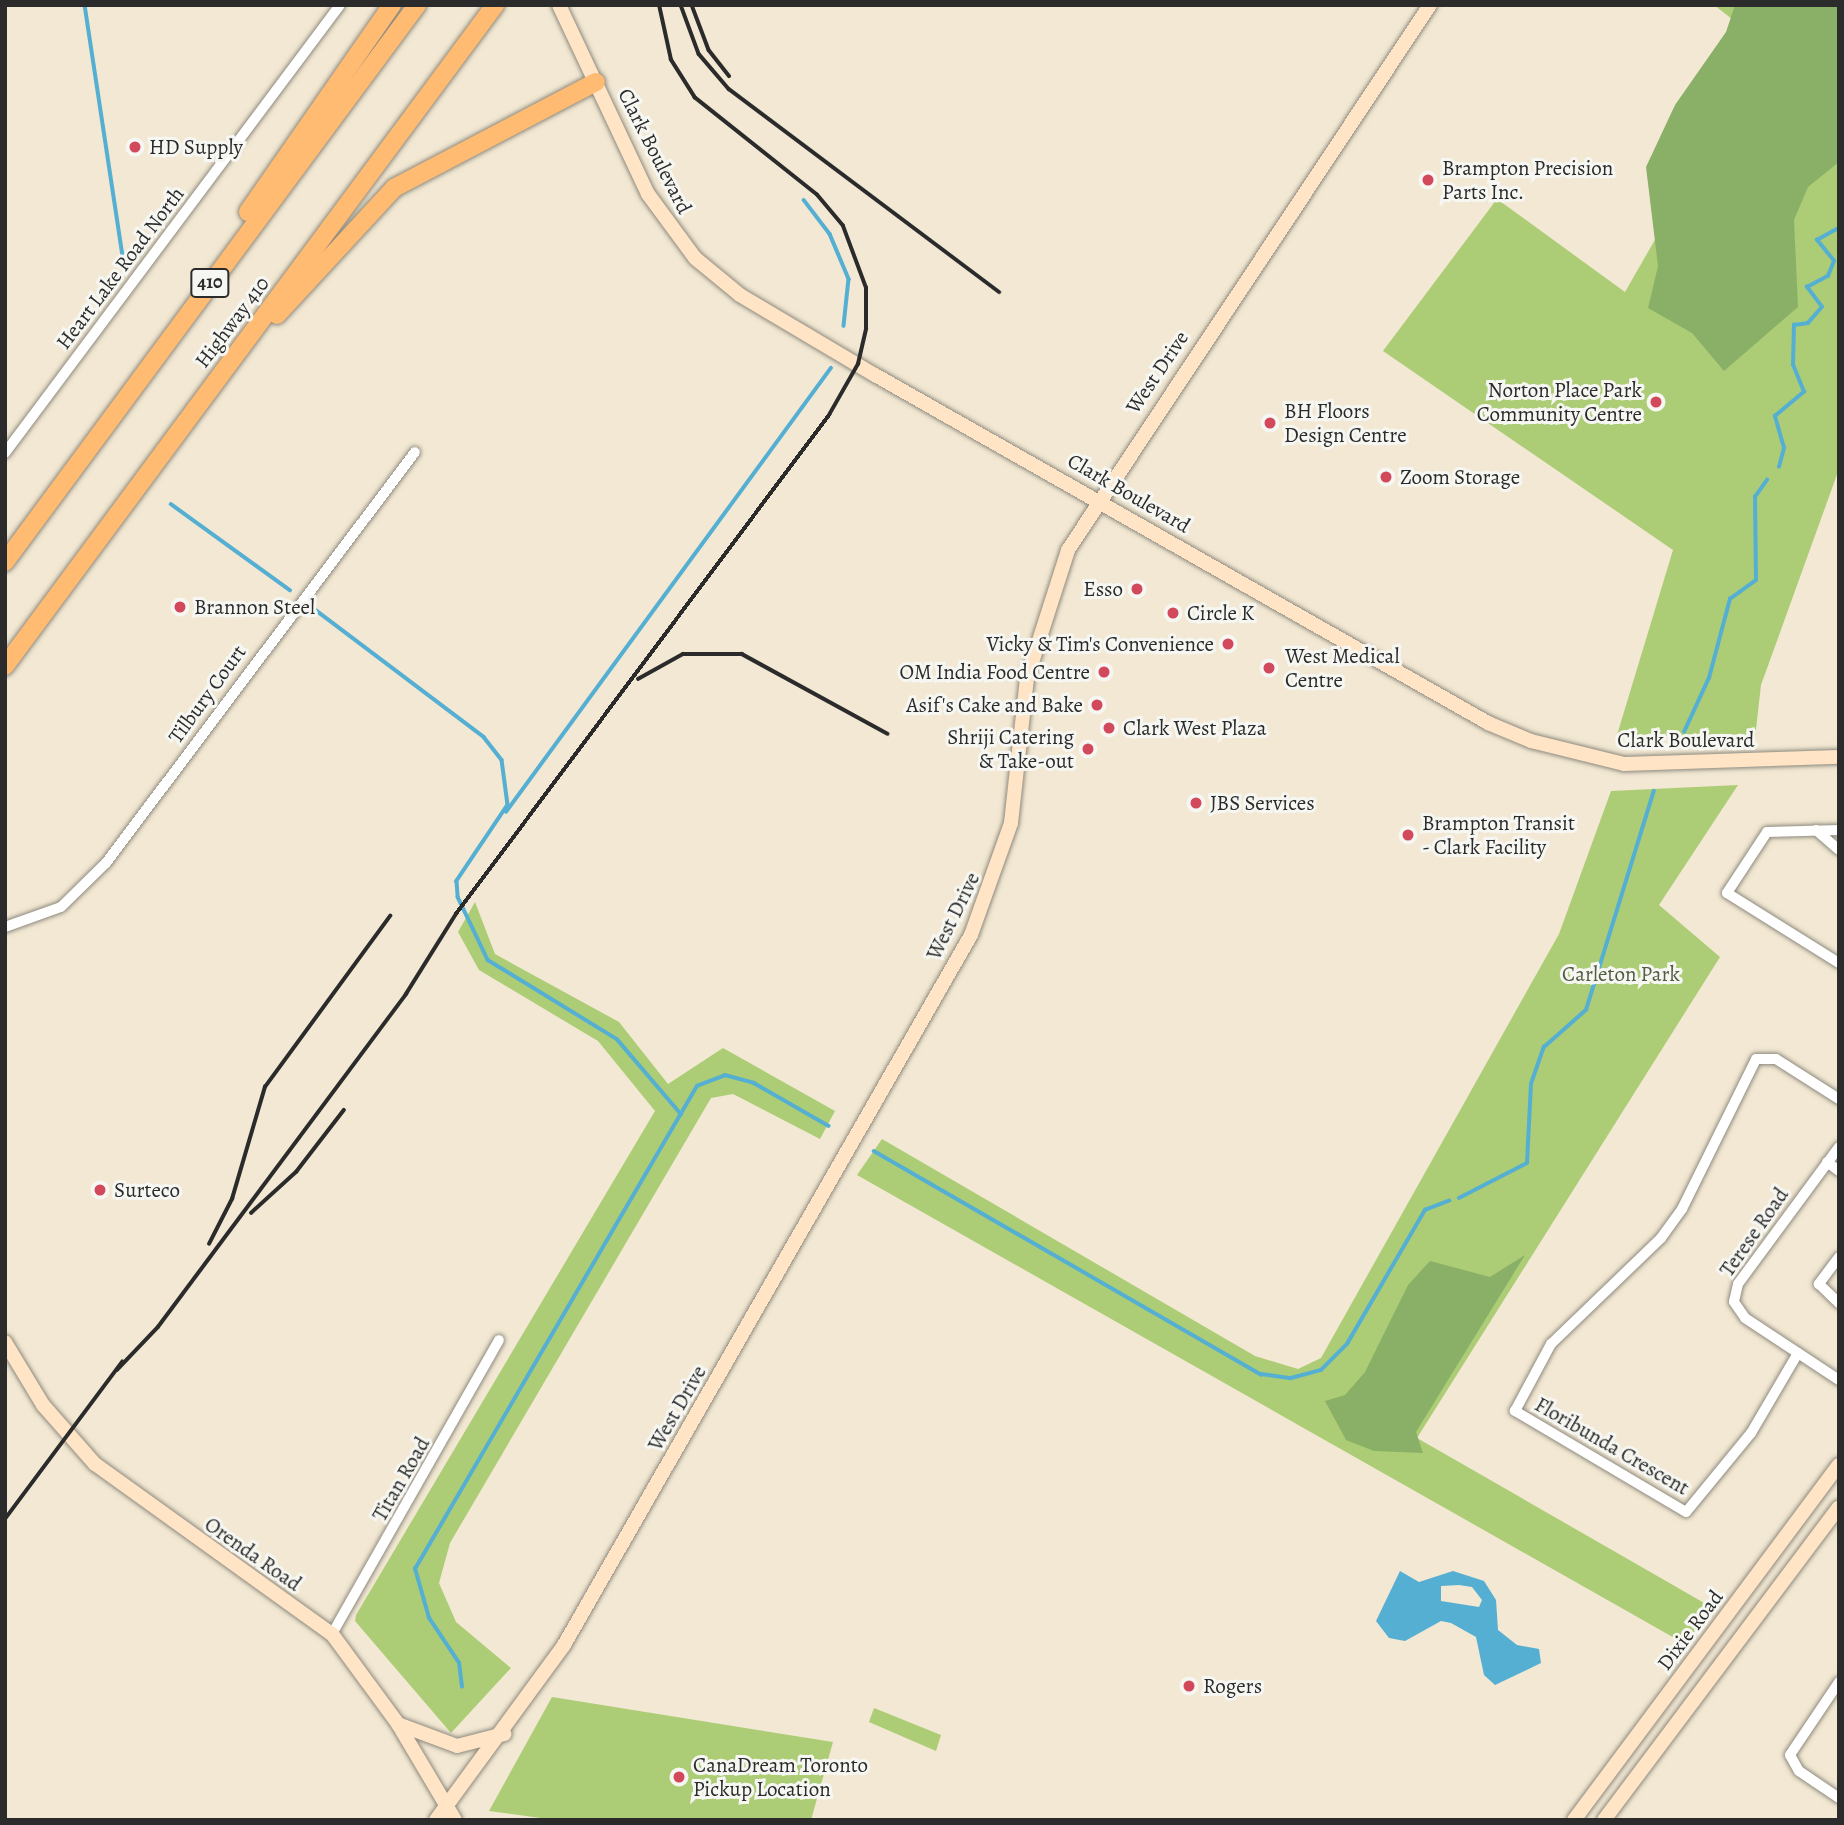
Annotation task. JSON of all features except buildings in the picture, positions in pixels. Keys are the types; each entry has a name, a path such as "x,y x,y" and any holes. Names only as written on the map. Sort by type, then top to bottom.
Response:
{"highway":[{"path":"220,269 249,211 392,5"},
{"name":"Highway 410","path":"5,562 417,5"},
{"name":"Highway 410","path":"5,666 495,5"},
{"path":"239,352 394,188 596,82"}],"street":[{"name":"Heart Lake Road North","path":"5,453 340,5"},
{"name":"Clark Boulevard","path":"559,5 649,194 713,275 1096,499 1531,741 1624,764 1839,757"},
{"name":"West Drive","path":"436,1820 504,1734 598,1588 971,935 1011,823 1027,678 1043,614 1096,499 1430,5"},
{"name":"Tilbury Court","path":"5,927 61,907 106,863 415,452"},
{"path":"1816,830 1839,850"},
{"path":"1839,830 1767,832 1727,893 1839,963"},
{"name":"Floribunda Crescent","path":"1798,1353 1751,1433 1686,1512 1515,1411 1551,1344 1661,1238 1682,1209 1756,1059 1776,1059 1839,1099"},
{"name":"Terese Road","path":"1839,1147 1734,1292 1737,1312 1839,1380"},
{"path":"1827,1162 1839,1171"},
{"path":"1839,1257 1819,1284 1839,1303"},
{"name":"Titan Road","path":"332,1634 499,1340"},
{"name":"Orenda Road","path":"5,1342 43,1405 95,1464 332,1634 398,1724 455,1820"},
{"name":"Dixie Road","path":"1574,1820 1839,1465"},
{"path":"1604,1820 1839,1507"},
{"path":"1839,1682 1790,1755 1799,1771 1839,1798"},
{"path":"398,1724 457,1746 504,1734"}],"green space":[{"path":"1714,5 1839,5 1839,469 1761,685 1755,738 1617,735 1673,550 1383,351 1497,199 1625,292 1664,224 1741,26"},
{"path":"1735,5 1839,5 1839,162 1808,187 1794,220 1798,307 1724,371 1692,333 1648,308 1658,266 1646,167 1675,105 1726,32"},
{"name":"Carleton Park","path":"1738,785 1659,905 1720,957 1417,1438 1713,1608 1685,1644 857,1175 882,1139 1255,1356 1298,1369 1321,1358 1559,934 1611,791"},
{"path":"475,902 495,954 619,1022 668,1084 723,1048 835,1111 820,1139 733,1094 711,1098 450,1543 439,1583 456,1622 511,1668 451,1733 355,1621 356,1615 655,1111 598,1041 479,970 458,932"},
{"path":"1525,1255 1416,1432 1423,1453 1374,1451 1346,1440 1325,1401 1345,1395 1365,1372 1408,1285 1430,1261 1490,1277"},
{"path":"552,1697 833,1742 811,1820 555,1820 489,1811"},
{"path":"874,1708 941,1735 936,1751 869,1722"}],"water":[{"path":"1400,1571 1419,1582 1453,1571 1484,1581 1496,1600 1498,1630 1517,1645 1539,1649 1541,1663 1495,1685 1484,1675 1476,1637 1451,1623 1441,1621 1405,1641 1389,1638 1376,1621","holes":["1441,1586 1472,1587 1482,1600 1479,1607 1441,1601"]}],"waterway":[{"path":"85,5 124,264"},
{"path":"804,200 830,234 849,279 844,326"},
{"path":"1779,467 1784,448 1775,416 1804,392 1793,365 1794,325 1808,323 1822,307 1807,287 1828,276 1834,261 1817,240 1839,228"},
{"path":"506,812 831,368"},
{"path":"1684,732 1709,678 1730,599 1756,580 1755,497 1767,480"},
{"path":"171,504 290,590"},
{"path":"313,608 484,737 502,760 508,805 457,881 458,897 488,960 617,1039 681,1114"},
{"path":"1459,1198 1527,1163 1531,1084 1544,1047 1586,1010 1654,791"},
{"path":"462,1687 459,1663 429,1618 415,1569 697,1086 725,1075 754,1083 829,1126"},
{"path":"874,1151 1261,1374 1291,1378 1321,1370 1347,1344 1425,1210 1449,1201"}],"railway":[{"path":"117,1370 158,1327 406,994 456,914 829,415 858,364 866,329 866,288 843,226 817,195 695,98 671,60 659,5"},
{"path":"681,5 699,54 729,89 999,292"},
{"path":"692,5 709,50 729,76"},
{"path":"638,679 683,654 742,654 888,734"},
{"path":"209,1244 232,1199 265,1087 390,916"},
{"path":"251,1213 296,1172 344,1110"},
{"path":"5,1519 122,1362"}],"place":[{"name":"HD Supply","path":"135,147"},
{"name":"Brampton Precision Parts Inc.","path":"1428,180"},
{"name":"Norton Place Park Community Centre","path":"1656,402"},
{"name":"BH Floors Design Centre","path":"1270,423"},
{"name":"Zoom Storage","path":"1386,477"},
{"name":"Esso","path":"1137,589"},
{"name":"Brannon Steel","path":"180,607"},
{"name":"Circle K","path":"1173,613"},
{"name":"Vicky & Tim's Convenience","path":"1228,644"},
{"name":"West Medical Centre","path":"1269,668"},
{"name":"OM India Food Centre","path":"1104,672"},
{"name":"Asif's Cake and Bake","path":"1097,705"},
{"name":"Clark West Plaza","path":"1109,728"},
{"name":"Shriji Catering & Take-out","path":"1088,749"},
{"name":"JBS Services","path":"1196,803"},
{"name":"Brampton Transit - Clark Facility","path":"1408,835"},
{"name":"Surteco","path":"100,1190"},
{"name":"Rogers","path":"1189,1686"},
{"name":"CanaDream Toronto Pickup Location","path":"679,1777"}]}
